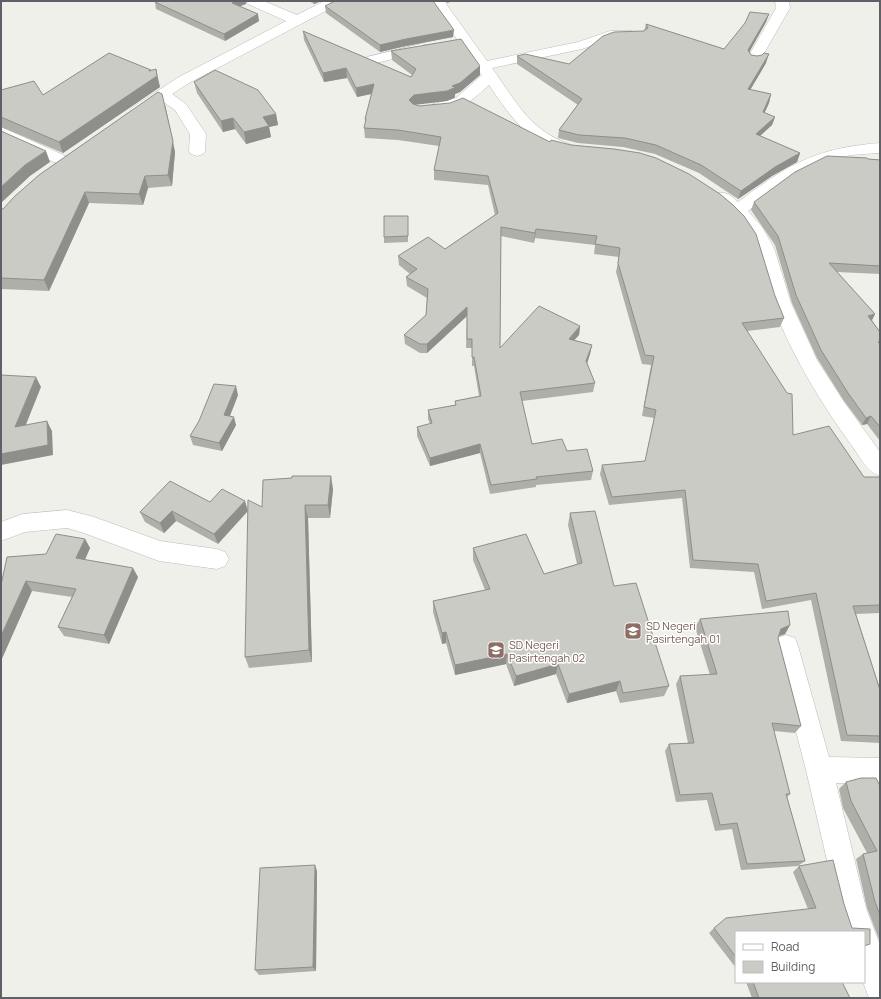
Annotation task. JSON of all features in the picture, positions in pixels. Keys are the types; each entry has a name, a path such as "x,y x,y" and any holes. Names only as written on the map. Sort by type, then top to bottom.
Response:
{"street":[{"path":"253,1 296,20"},
{"path":"129,116 184,80 334,1"},
{"path":"437,1 459,42 486,71 522,121 531,130 546,140 563,147 583,150"},
{"path":"754,59 783,8 782,1"},
{"path":"427,108 450,106 460,102 486,71 591,43 610,35 638,35"},
{"path":"372,60 437,45"},
{"path":"161,94 181,107 194,127 198,134 197,151"},
{"path":"1,132 31,147 71,156 48,173"},
{"path":"738,210 796,168 816,158 860,148 880,148"},
{"path":"707,186 738,210 756,230 763,241 770,258 773,279 798,342 822,387 880,468"},
{"path":"1,532 24,523 67,519 86,524 159,551 217,559"},
{"path":"786,646 819,770 852,908 861,931"},
{"path":"819,770 880,771"},
{"path":"865,945 880,988"}],"building":[{"path":"236,1 232,3 258,14 224,34 155,2"},
{"path":"335,1 433,1 454,30 380,45 325,6"},
{"path":"750,12 769,14 748,50 751,55 757,56 764,53 769,54 748,89 771,94 763,112 775,117 756,134 800,153 775,167 741,191 701,165 656,145 625,138 579,135 559,130 582,99 517,56 525,54 569,64 603,36 614,32 644,31 648,28 646,24 724,49 745,23"},
{"path":"303,31 411,77 416,69 391,51 461,39 480,66 460,83 452,86 455,87 454,88 447,91 414,95 409,100 413,104 419,106 450,103 463,98 550,142 551,140 571,145 614,149 640,153 656,158 689,174 720,194 744,216 756,234 775,296 784,318 742,323 787,393 792,394 793,435 829,426 864,477 880,477 880,605 853,606 880,690 880,736 847,735 816,593 766,601 758,564 693,560 685,490 612,497 602,465 645,461 656,410 644,407 654,356 645,355 618,263 620,248 595,244 597,236 536,229 535,233 501,227 500,348 539,306 580,326 569,339 592,345 586,361 595,383 520,392 532,444 562,439 567,451 587,449 593,471 536,477 537,479 491,485 480,444 430,458 417,427 432,423 428,410 456,405 455,401 481,396 474,357 472,357 472,339 467,339 467,307 427,344 420,344 404,335 426,315 428,289 406,277 417,269 398,256 428,237 445,249 498,213 488,176 434,170 441,137 398,130 364,128 374,84 356,88 346,68 323,73"},
{"path":"109,53 151,70 149,71 156,69 157,76 59,142 1,117 1,90 34,81 43,95"},
{"path":"215,70 258,90 276,114 263,117 269,126 244,132 233,118 221,121 194,82"},
{"path":"158,92 162,94 173,141 168,175 145,176 139,194 85,192 44,280 1,278 1,209 3,209 15,196 39,175"},
{"path":"1,131 46,151 25,165 1,187"},
{"path":"827,156 880,160 880,266 829,263 875,314 868,316 880,332 880,341 878,342 880,344 880,427 871,416 866,418 848,393 821,350 796,295 778,236 754,202 795,172"},
{"path":"384,216 408,216 408,236 384,237"},
{"path":"1,375 36,377 15,427 47,421 48,445 1,454"},
{"path":"214,384 236,386 224,415 234,417 219,443 190,436 199,421"},
{"path":"292,476 331,476 328,505 305,505 309,650 245,657 248,500 262,507 263,480 292,478"},
{"path":"170,481 210,502 222,489 245,501 214,534 172,511 160,523 140,512"},
{"path":"595,511 614,586 636,583 669,686 623,693 620,681 569,694 558,664 516,676 507,654 455,665 446,632 442,633 433,601 490,589 473,548 526,534 544,574 582,563 570,513"},
{"path":"56,534 85,539 76,558 133,568 104,635 58,627 76,589 26,581 1,636 1,585 7,557 46,554"},
{"path":"788,611 790,625 781,629 778,638 801,726 772,723 790,794 786,794 805,861 747,864 737,823 720,825 712,793 680,795 669,744 694,743 680,676 717,674 700,619"},
{"path":"861,778 876,778 880,786 880,915 875,902 863,854 877,851 851,801 846,782"},
{"path":"833,860 844,904 852,928 870,929 870,944 865,946 865,931 735,931 735,956 714,928 726,918 816,908 799,866"},
{"path":"315,865 313,967 255,970 260,868"},
{"path":"753,983 842,983 850,998 759,998"}],"place":[{"name":"SD Negeri Pasirtengah 01","path":"633,631"},
{"name":"SD Negeri Pasirtengah 02","path":"496,650"}]}
